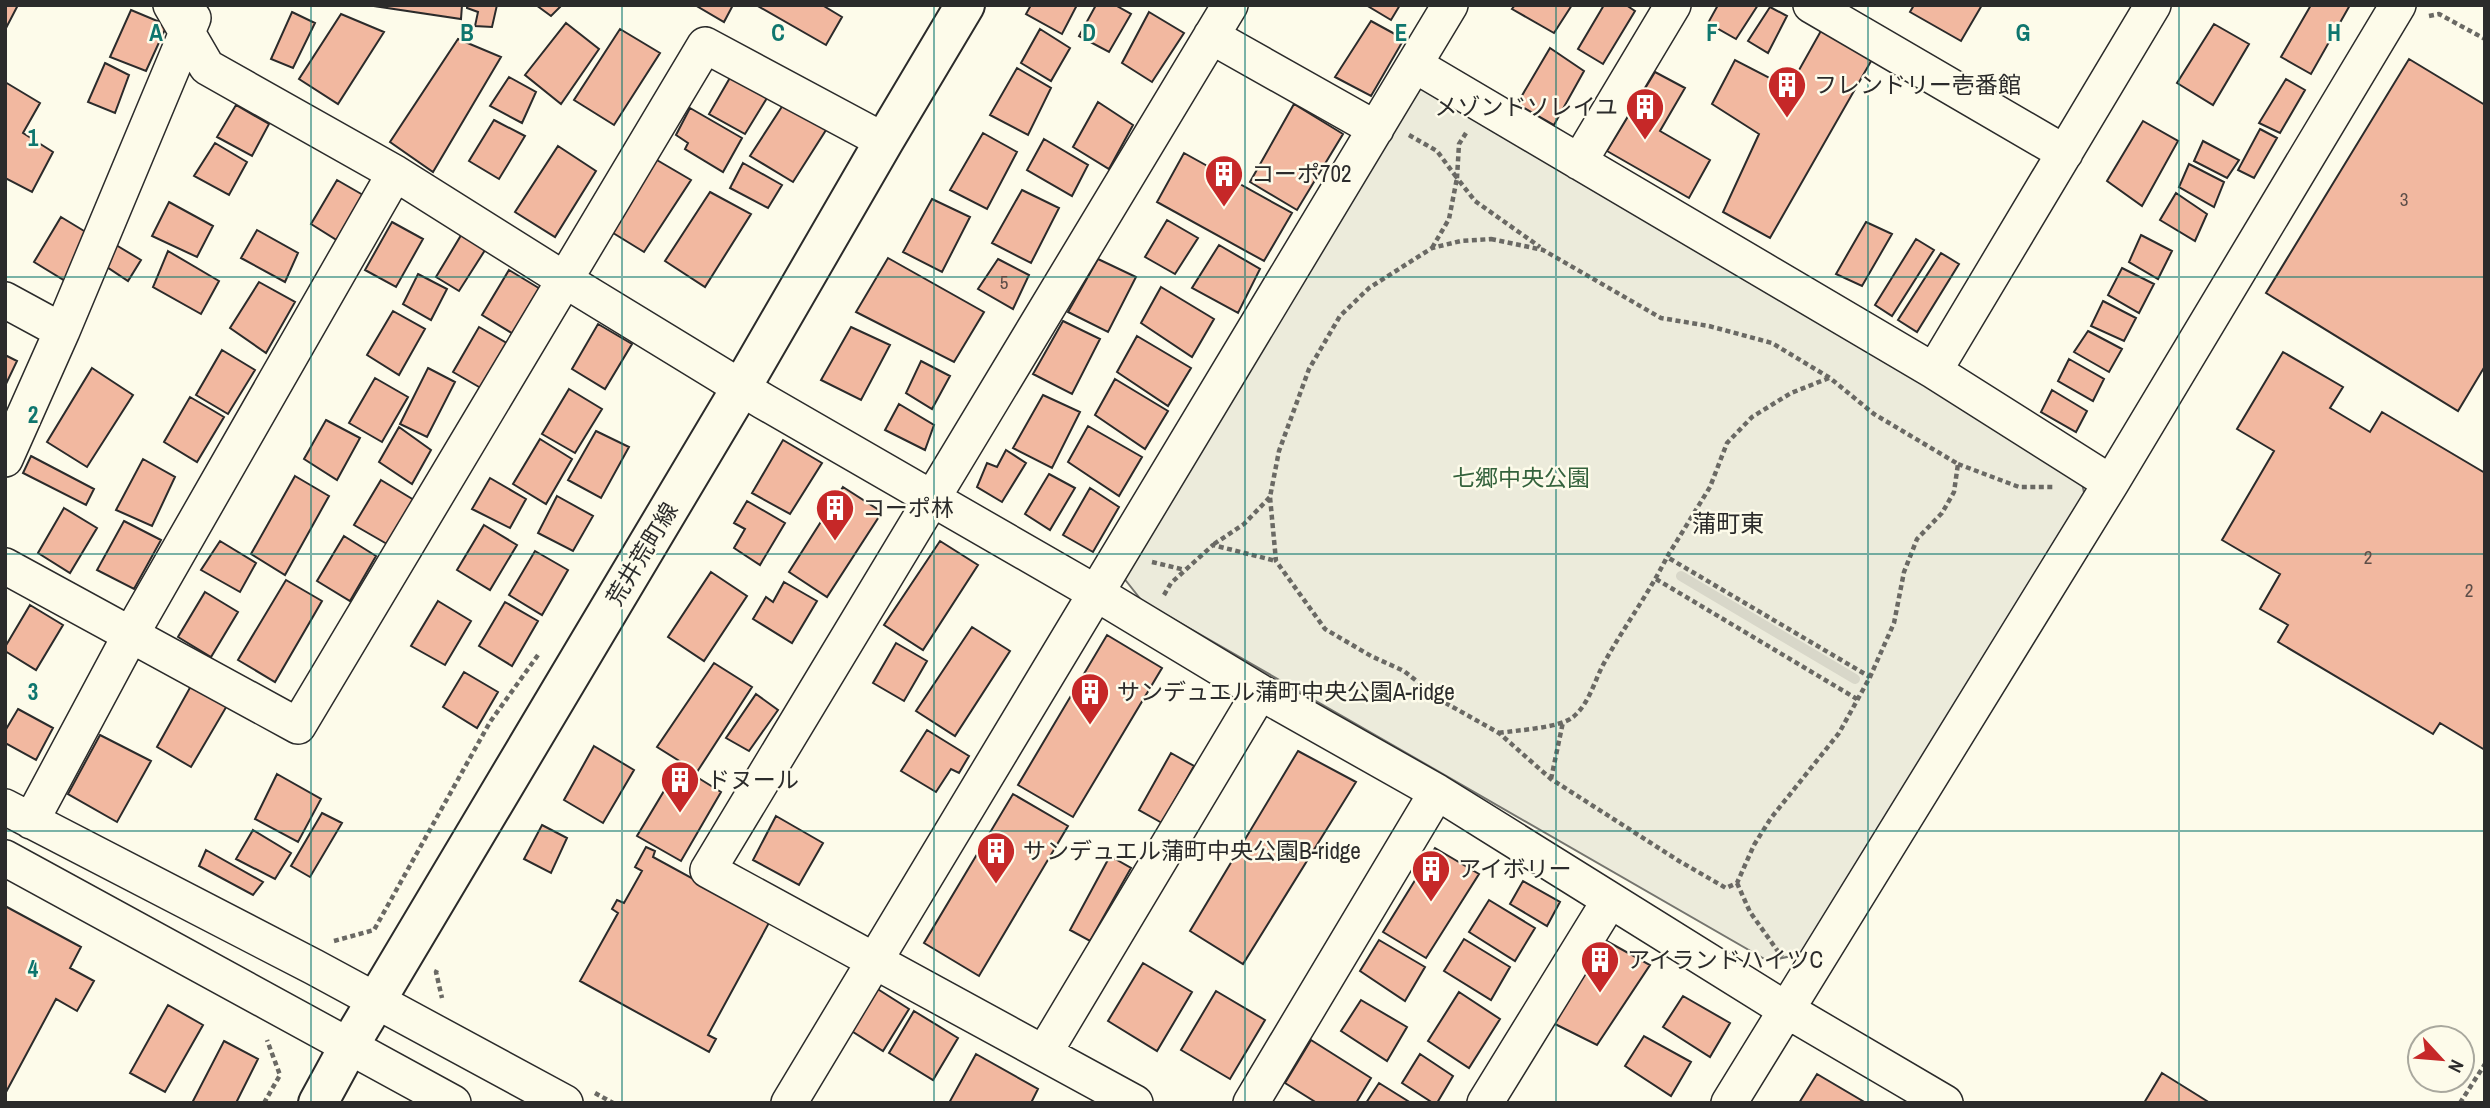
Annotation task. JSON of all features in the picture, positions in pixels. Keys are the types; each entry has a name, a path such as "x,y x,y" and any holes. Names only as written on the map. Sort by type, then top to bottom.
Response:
{"main road":[{"name":"荒井荒町線","path":"318,1103 376,1000 741,388 965,5"}],"street":[{"path":"1135,1103 708,870 1230,5"},
{"path":"789,1103 1096,593 1388,130 1415,65 1450,5"},
{"path":"1580,162 1672,5"},
{"path":"1811,5 2066,152"},
{"path":"1934,371 2152,5"},
{"path":"1728,1103 2111,483 2412,11"},
{"path":"186,15 206,67 395,173 741,388 1096,593 1260,692 1437,792 1785,1009 1945,1103"},
{"path":"5,459 62,331 186,15"},
{"path":"1211,36 1388,130"},
{"path":"5,566 298,726 705,45 884,141"},
{"path":"1415,65 1934,371 2111,483"},
{"path":"395,173 130,636 18,814 376,1000 565,1103"},
{"path":"5,300 62,331"},
{"path":"1044,1054 1260,692"},
{"path":"1251,1103 1437,792"},
{"path":"5,858 453,1103"},
{"path":"1485,1103 1610,900"}],"path":[{"path":"2412,11 2440,14 2485,38"},
{"path":"1432,248 1449,219 1457,178 1459,144 1483,105"},
{"path":"1388,130 1437,151 1475,201 1544,250 1661,318 1709,326 1772,343 1830,378 1874,414 1958,464 2020,488 2064,487"},
{"path":"1544,250 1491,239 1461,241 1432,248 1370,288 1340,316 1308,369 1279,452 1270,497 1276,561 1325,629 1371,656 1404,671 1442,701 1499,733 1552,779 1726,888 1737,883 1754,845 1771,818 1839,733 1870,677 1894,623 1904,572 1917,539 1942,513 1954,492 1958,464"},
{"path":"1499,733 1563,722 1574,716 1593,690 1602,667 1710,487 1727,443 1761,411 1791,393 1830,378"},
{"path":"1160,602 1171,583 1213,545 1244,524 1270,497"},
{"path":"1213,545 1276,561"},
{"path":"1667,557 1870,677"},
{"path":"1144,559 1185,570"},
{"path":"1656,579 1857,699"},
{"path":"1552,779 1563,722"},
{"path":"1737,883 1750,912 1785,962"},
{"path":"2460,1103 2485,1064"},
{"path":"264,1103 280,1075"}],"green space":[{"name":"七郷中央公園","path":"1415,65 2080,474 2085,497 1801,954 1768,961 1142,601 1123,577"}],"building":[{"path":"5,5 18,5 5,30"},
{"path":"367,5 462,5 461,19"},
{"path":"467,5 497,5 492,27 475,26 478,12 467,8"},
{"path":"536,5 562,5 551,16"},
{"path":"695,5 733,5 724,22"},
{"path":"756,5 822,5 842,17 826,45"},
{"path":"1031,5 1077,5 1062,34 1026,14"},
{"path":"1096,5 1115,5 1131,14 1109,52 1079,36"},
{"path":"1366,5 1400,5 1391,20"},
{"path":"1515,5 1572,5 1554,33 1512,9"},
{"path":"1604,5 1626,5 1635,11 1603,64 1578,49"},
{"path":"1718,5 1758,5 1736,39 1708,23"},
{"path":"1914,5 1982,5 1961,41 1910,12"},
{"path":"2311,5 2350,5 2311,74 2281,57"},
{"path":"1770,7 1787,16 1768,53 1748,41"},
{"path":"131,10 167,25 146,71 110,57"},
{"path":"292,12 315,23 293,68 271,59"},
{"path":"1149,12 1184,33 1152,82 1122,63"},
{"path":"341,14 384,32 338,104 299,79"},
{"path":"1371,21 1404,39 1371,96 1335,77"},
{"path":"566,23 599,49 561,104 525,75"},
{"path":"2214,24 2249,44 2213,105 2177,83"},
{"path":"620,29 660,53 614,125 574,100"},
{"path":"1040,29 1070,48 1051,81 1021,63"},
{"name":"フレンドリー壱番館","path":"1822,29 1874,56 1770,238 1723,212 1759,134 1712,104 1735,60 1789,88"},
{"path":"458,39 501,57 433,172 390,142"},
{"path":"1550,48 1584,71 1554,125 1517,104"},
{"path":"2409,59 2485,105 2485,366 2458,411 2266,293"},
{"path":"105,63 129,75 115,113 88,102"},
{"path":"1017,68 1051,88 1028,135 990,115"},
{"name":"メゾンドソレイユ","path":"1655,72 1685,88 1660,131 1710,160 1689,198 1607,151"},
{"path":"731,76 767,98 745,134 709,114"},
{"path":"509,77 536,92 522,123 490,106"},
{"path":"2286,79 2305,90 2280,133 2259,123"},
{"path":"5,82 40,103 23,133 53,152 32,192 5,178"},
{"path":"1098,102 1133,125 1109,169 1073,147"},
{"path":"1294,104 1343,134 1297,210 1250,182"},
{"path":"236,105 269,124 252,156 217,137"},
{"path":"783,105 826,130 793,182 750,156"},
{"path":"690,108 742,138 723,172 685,149 688,143 676,135"},
{"path":"494,120 525,136 499,179 469,161"},
{"path":"2143,121 2178,141 2142,206 2107,181"},
{"path":"2260,129 2277,138 2254,178 2238,170"},
{"path":"983,133 1017,152 987,209 950,190"},
{"path":"1044,139 1088,165 1072,196 1027,170"},
{"path":"2203,141 2239,160 2227,178 2194,161"},
{"path":"215,143 247,162 229,195 194,176"},
{"path":"558,146 596,171 555,237 515,212"},
{"name":"コーポ702","path":"1184,153 1292,213 1264,261 1157,202"},
{"path":"650,156 691,180 644,252 605,228"},
{"path":"743,163 782,185 768,208 730,188"},
{"path":"2189,164 2224,182 2214,207 2179,187"},
{"path":"337,180 370,199 343,244 311,224"},
{"path":"1022,190 1059,208 1031,263 992,243"},
{"path":"710,192 751,214 705,287 665,261"},
{"path":"2176,193 2207,214 2195,241 2160,220"},
{"path":"932,199 970,217 942,272 903,252"},
{"path":"169,202 213,226 197,257 152,236"},
{"path":"61,217 94,237 67,282 34,262"},
{"path":"1167,220 1198,238 1175,274 1145,257"},
{"path":"392,222 423,239 396,287 365,270"},
{"path":"1866,222 1892,234 1862,286 1836,274"},
{"path":"257,230 298,253 285,282 241,258"},
{"path":"463,232 487,247 459,291 436,277"},
{"path":"2141,235 2172,251 2158,279 2129,262"},
{"path":"1916,239 1934,250 1892,316 1875,305"},
{"path":"116,245 141,260 128,281 107,267"},
{"path":"1219,245 1260,269 1238,313 1192,288"},
{"path":"168,251 219,281 201,314 153,287"},
{"path":"1941,253 1959,264 1917,332 1898,320"},
{"path":"888,258 984,312 954,362 856,312"},
{"path":"998,259 1029,275 1013,309 978,289"},
{"path":"1098,259 1136,277 1108,332 1068,312"},
{"path":"2122,268 2154,284 2139,313 2108,295"},
{"path":"509,270 542,290 515,335 482,315"},
{"path":"418,274 447,289 431,320 403,304"},
{"path":"259,282 295,302 266,353 230,328"},
{"path":"1161,287 1214,319 1192,357 1141,323"},
{"path":"2103,301 2136,318 2124,341 2091,326"},
{"path":"393,311 425,329 399,375 367,355"},
{"path":"1063,321 1100,339 1072,394 1033,374"},
{"path":"598,324 632,344 605,389 572,369"},
{"path":"479,327 512,346 486,391 453,372"},
{"path":"851,327 890,345 861,400 821,380"},
{"path":"2088,331 2122,349 2109,372 2074,352"},
{"path":"1137,336 1191,368 1168,406 1117,372"},
{"path":"222,350 255,370 228,414 196,395"},
{"path":"2283,352 2343,387 2330,408 2370,432 2382,412 2485,473 2485,750 2440,723 2433,734 2278,642 2288,625 2260,609 2280,574 2222,540 2274,451 2237,429"},
{"path":"5,355 17,361 5,386"},
{"path":"2069,359 2104,379 2093,401 2058,381"},
{"path":"921,361 950,376 932,409 906,393"},
{"path":"92,368 133,395 87,467 47,442"},
{"path":"428,368 455,382 427,437 400,424"},
{"path":"375,378 408,397 382,442 349,423"},
{"path":"1115,379 1168,411 1145,449 1095,415"},
{"path":"569,389 602,409 575,453 542,434"},
{"path":"2052,390 2087,411 2076,432 2041,412"},
{"path":"1043,395 1080,412 1052,468 1013,448"},
{"path":"190,397 224,417 197,462 164,442"},
{"path":"899,404 934,425 925,450 885,430"},
{"path":"326,420 360,438 337,480 304,459"},
{"path":"1088,426 1142,457 1119,496 1068,462"},
{"path":"399,427 431,450 412,484 379,462"},
{"path":"596,431 629,447 601,498 568,480"},
{"path":"540,439 572,459 546,504 513,484"},
{"path":"783,440 822,463 790,514 752,493"},
{"path":"1006,450 1026,463 1002,502 977,487 987,463 997,467"},
{"path":"31,456 94,489 86,505 23,473"},
{"path":"143,459 175,477 152,526 116,510"},
{"path":"1049,474 1075,488 1050,530 1025,514"},
{"path":"295,476 329,496 285,575 251,554"},
{"path":"490,478 526,499 510,528 472,509"},
{"path":"381,480 414,500 387,544 354,525"},
{"name":"コーポ林","path":"843,487 882,512 827,597 789,572"},
{"path":"1090,488 1119,507 1093,552 1063,535"},
{"path":"557,496 593,516 573,551 538,533"},
{"path":"747,501 785,523 760,565 734,548 745,529 734,523"},
{"path":"64,508 97,528 70,573 38,553"},
{"path":"124,521 161,540 134,589 97,570"},
{"path":"484,525 517,545 490,590 457,570"},
{"path":"344,536 376,556 350,601 317,581"},
{"path":"220,541 256,563 240,592 201,570"},
{"path":"940,541 978,565 923,650 884,625"},
{"path":"535,551 568,570 542,615 509,595"},
{"path":"711,572 747,596 704,661 668,637"},
{"path":"286,580 322,601 275,682 238,660"},
{"path":"784,582 817,601 792,643 753,619 766,597 773,602"},
{"path":"205,592 238,612 211,657 178,637"},
{"path":"438,601 471,621 445,665 411,646"},
{"path":"505,602 538,621 512,666 479,646"},
{"path":"30,605 63,625 36,670 5,651"},
{"path":"972,627 1010,651 955,736 916,711"},
{"name":"サンデュエル蒲町中央公園A-ridge","path":"1107,635 1162,668 1073,817 1018,785"},
{"path":"896,643 927,661 904,701 873,683"},
{"path":"714,663 752,687 697,772 657,747"},
{"path":"464,672 498,692 477,728 443,707"},
{"path":"192,684 228,704 191,767 157,747"},
{"path":"756,694 778,710 749,751 726,738"},
{"path":"18,709 53,728 36,760 5,743 5,731"},
{"path":"927,730 969,756 959,773 951,769 936,792 901,771"},
{"path":"100,735 151,761 117,822 68,794"},
{"path":"594,746 634,770 603,823 564,800"},
{"path":"1298,751 1356,782 1243,964 1190,931"},
{"path":"1171,753 1194,766 1162,823 1139,810"},
{"name":"ドヌール","path":"679,766 721,792 681,861 637,836"},
{"path":"277,774 321,799 298,842 255,819"},
{"name":"サンデュエル蒲町中央公園B-ridge","path":"1013,794 1068,826 979,976 924,943"},
{"path":"322,813 342,823 310,877 291,866"},
{"path":"776,816 823,843 799,885 753,860"},
{"path":"542,825 567,838 551,873 524,859"},
{"path":"253,830 291,853 275,879 236,859"},
{"path":"646,847 655,851 653,857 770,921 708,1035 716,1039 709,1052 580,981 618,913 612,909 617,900 624,903 642,871 635,867"},
{"name":"アイボリー","path":"1435,848 1479,874 1426,958 1383,932"},
{"path":"206,850 263,882 253,895 199,866"},
{"path":"1110,856 1131,868 1090,941 1070,930"},
{"path":"1523,881 1560,902 1547,926 1510,904"},
{"path":"1489,900 1535,928 1515,961 1469,932"},
{"path":"5,906 81,947 70,968 94,981 77,1011 56,999 5,1094"},
{"path":"1464,939 1510,967 1491,1000 1444,971"},
{"name":"アイランドハイツC","path":"1603,939 1650,965 1597,1045 1551,1022"},
{"path":"1379,940 1425,967 1405,1001 1360,971"},
{"path":"1143,963 1192,992 1157,1051 1108,1021"},
{"path":"865,981 909,1009 883,1051 839,1023"},
{"path":"1216,991 1265,1020 1230,1079 1181,1050"},
{"path":"1459,992 1500,1019 1469,1068 1428,1041"},
{"path":"1683,996 1730,1023 1710,1057 1663,1027"},
{"path":"1361,1000 1407,1027 1387,1061 1341,1031"},
{"path":"168,1005 203,1025 165,1092 130,1073"},
{"path":"914,1011 958,1038 933,1080 889,1053"},
{"path":"1644,1036 1691,1062 1671,1096 1625,1066"},
{"path":"1311,1040 1371,1078 1356,1103 1317,1103 1285,1083"},
{"path":"224,1041 258,1059 236,1103 192,1103"},
{"path":"976,1054 1038,1089 1031,1103 949,1103"},
{"path":"1420,1054 1453,1076 1437,1103 1402,1083"},
{"path":"2162,1073 2210,1103 2144,1103"},
{"path":"1817,1074 1866,1103 1799,1103"},
{"path":"1379,1083 1411,1103 1366,1103"}],"waterway":[{"path":"1681,576 1855,679"}],"place":[{"name":"フレンドリー壱番館","path":"1787,119"},
{"name":"メゾンドソレイユ","path":"1645,141"},
{"name":"コーポ702","path":"1224,208"},
{"name":"コーポ林","path":"835,542"},
{"name":"サンデュエル蒲町中央公園A-ridge","path":"1090,726"},
{"name":"ドヌール","path":"680,814"},
{"name":"サンデュエル蒲町中央公園B-ridge","path":"996,885"},
{"name":"アイボリー","path":"1431,903"},
{"name":"アイランドハイツC","path":"1600,994"}],"district":[{"name":"蒲町東","path":"1728,524"}]}
